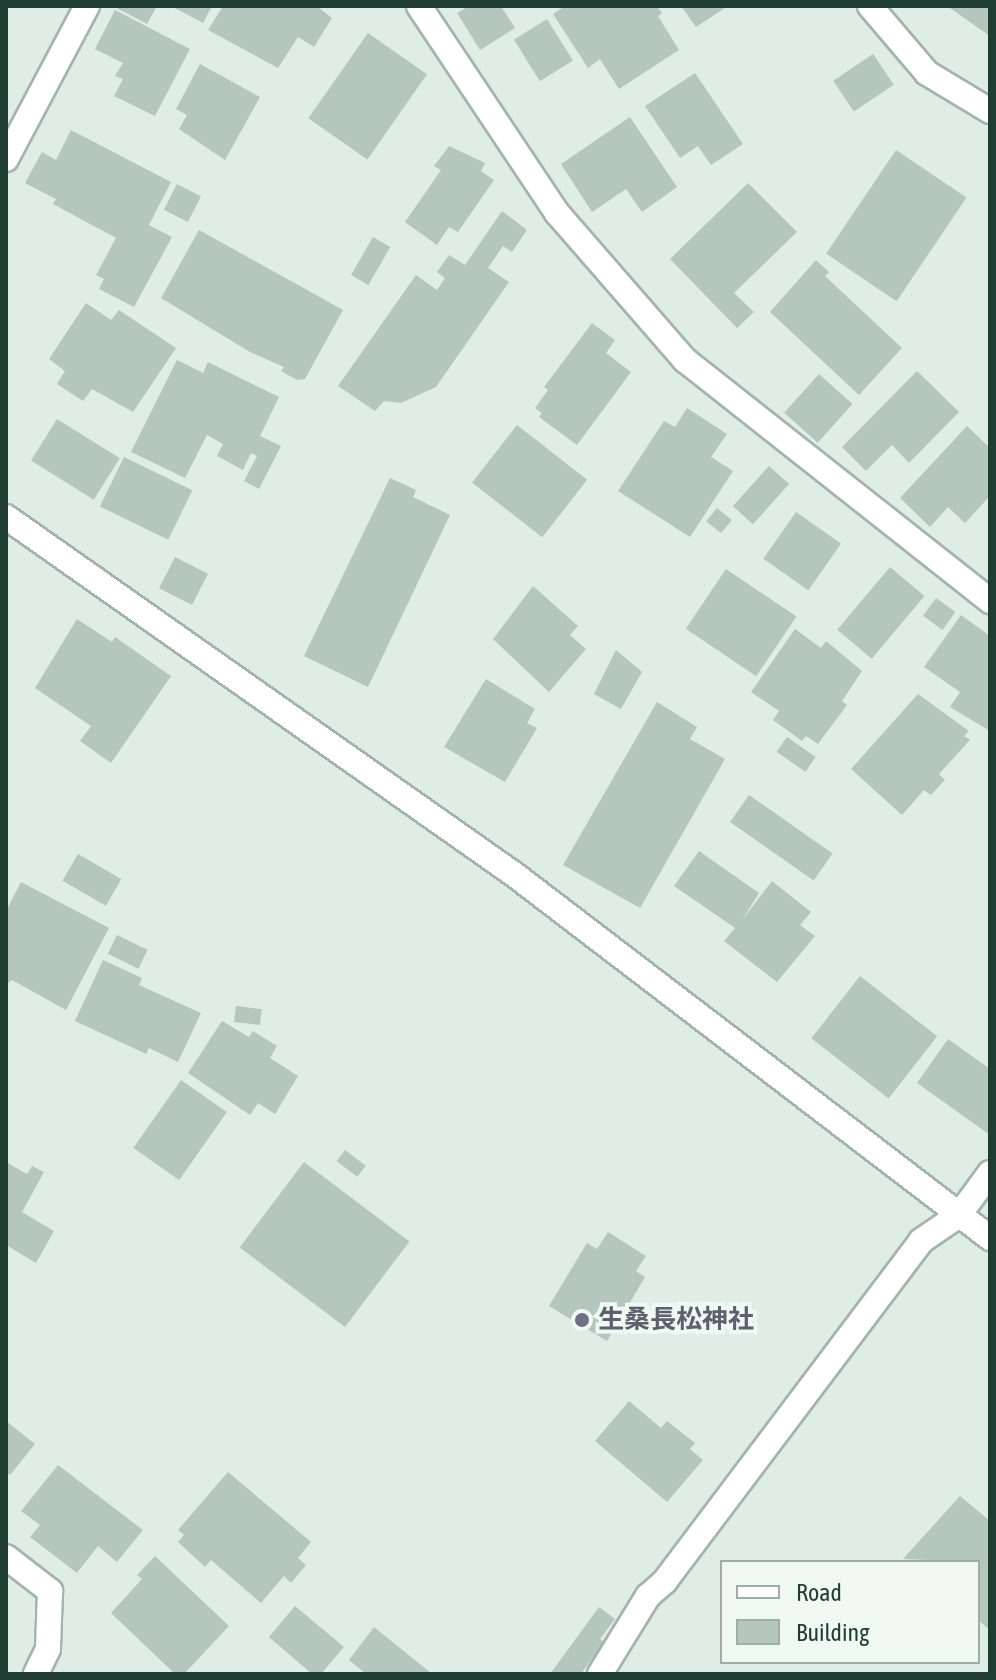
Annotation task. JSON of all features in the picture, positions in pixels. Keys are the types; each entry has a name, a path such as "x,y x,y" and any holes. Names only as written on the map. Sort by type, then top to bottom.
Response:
{"street":[{"path":"6,159 87,6"},
{"path":"419,6 557,213 685,360 990,601"},
{"path":"870,6 927,73 990,111"},
{"path":"6,517 211,656 515,875 990,1238"},
{"path":"600,1674 648,1596 665,1581 921,1241 959,1215 990,1173"},
{"path":"6,1557 50,1591 48,1649 36,1674"}],"building":[{"path":"113,6 157,6 147,24"},
{"path":"171,6 212,6 203,23"},
{"path":"223,6 317,6 332,18 314,47 298,37 278,68 208,30"},
{"path":"469,6 501,6 515,28 480,50 457,13"},
{"path":"565,6 657,6 662,13 658,16 679,50 619,89 600,59 588,68 553,14"},
{"path":"681,6 728,6 696,27"},
{"path":"947,6 990,6 990,36"},
{"path":"115,10 190,49 155,116 114,96 123,79 115,76 123,63 95,49"},
{"path":"547,19 573,61 540,81 514,40"},
{"path":"368,33 427,74 367,159 308,118"},
{"path":"873,54 894,85 854,112 833,81"},
{"path":"200,64 260,97 225,160 179,129 187,115 176,109"},
{"path":"695,73 743,144 711,165 698,146 680,158 645,106"},
{"path":"630,117 677,187 642,212 626,189 592,212 561,164"},
{"path":"71,130 171,182 149,225 172,237 134,307 99,289 104,279 96,275 116,238 53,204 56,199 25,183 42,152 56,160"},
{"path":"449,146 485,163 481,171 494,180 458,232 449,227 437,245 405,222 441,170 434,166"},
{"path":"896,150 966,198 897,301 826,254"},
{"path":"748,183 797,232 734,293 754,312 737,328 670,259"},
{"path":"177,184 201,196 188,222 164,210"},
{"path":"502,211 527,230 512,252 503,246 488,268 509,282 436,387 401,403 384,401 375,411 338,386 416,275 437,290 445,278 437,272 449,255 465,265"},
{"path":"199,230 343,310 305,379 297,380 281,371 284,367 250,352 161,298"},
{"path":"373,237 390,247 368,285 351,275"},
{"path":"816,260 829,272 825,276 902,348 859,395 770,312"},
{"path":"86,303 111,320 119,310 176,348 133,412 92,389 83,401 57,384 65,371 49,359"},
{"path":"592,323 615,340 606,353 631,372 577,445 539,417 542,413 535,408 548,390 544,387"},
{"path":"177,360 203,373 208,362 279,397 260,436 281,446 259,489 244,481 257,456 251,453 243,470 217,456 223,444 207,435 185,478 131,452"},
{"path":"917,371 959,412 909,463 892,445 866,471 842,447"},
{"path":"819,374 852,404 818,443 784,413"},
{"path":"687,408 727,434 711,457 733,471 690,537 618,491 664,421 675,427"},
{"path":"57,419 120,458 94,500 31,461"},
{"path":"517,425 587,480 542,537 472,483"},
{"path":"967,426 990,448 990,496 965,523 948,507 930,527 900,498"},
{"path":"124,457 192,490 168,540 100,506"},
{"path":"769,466 789,484 753,524 733,506"},
{"path":"390,478 416,490 413,497 450,515 368,687 304,656"},
{"path":"717,508 732,520 721,533 706,521"},
{"path":"796,512 841,544 808,590 763,559"},
{"path":"175,557 208,574 192,605 159,588"},
{"path":"890,567 924,596 872,659 837,630"},
{"path":"726,569 796,617 756,676 686,629"},
{"path":"533,586 578,626 570,635 586,649 549,692 493,639"},
{"path":"936,598 955,612 942,630 923,616"},
{"path":"961,615 990,636 990,731 950,707 960,692 924,667"},
{"path":"77,619 112,642 115,637 171,676 111,763 80,741 91,726 35,688"},
{"path":"795,629 821,648 826,641 862,671 842,701 847,705 818,744 806,736 802,741 773,720 779,711 751,692"},
{"path":"616,650 642,672 621,709 594,694"},
{"path":"486,679 535,709 527,723 537,728 505,782 444,747"},
{"path":"918,694 969,731 964,736 970,740 939,774 945,780 931,795 924,790 902,815 851,769"},
{"path":"657,702 697,727 690,739 725,759 640,908 563,865"},
{"path":"787,737 816,757 805,772 777,752"},
{"path":"749,795 833,854 814,881 730,822"},
{"path":"699,851 759,893 742,920 772,881 811,912 800,925 815,936 777,982 724,941 735,928 674,886"},
{"path":"78,854 121,879 106,906 62,881"},
{"path":"21,882 109,928 66,1010 12,980 6,985 6,911"},
{"path":"117,935 148,950 138,969 108,954"},
{"path":"103,960 142,978 139,985 201,1013 178,1062 149,1048 146,1054 75,1021"},
{"path":"860,976 937,1036 889,1099 811,1038"},
{"path":"236,1006 262,1009 260,1025 234,1022"},
{"path":"222,1021 249,1037 253,1031 277,1046 270,1058 298,1076 275,1114 258,1103 250,1115 188,1073"},
{"path":"948,1039 990,1069 990,1135 917,1083"},
{"path":"181,1080 227,1112 179,1180 133,1148"},
{"path":"345,1150 366,1166 357,1177 337,1161"},
{"path":"6,1162 27,1174 32,1166 44,1172 22,1212 54,1231 36,1263 6,1245"},
{"path":"304,1162 409,1241 345,1327 240,1247"},
{"path":"608,1232 646,1256 636,1271 645,1277 607,1341 549,1306 587,1243 597,1249"},
{"path":"629,1401 661,1428 667,1421 695,1443 690,1449 703,1460 667,1502 595,1441"},
{"path":"6,1421 35,1444 10,1475 6,1472"},
{"path":"58,1465 143,1530 117,1562 98,1546 77,1573 30,1537 40,1525 21,1511"},
{"path":"228,1472 311,1542 298,1558 306,1565 291,1583 284,1576 261,1603 211,1560 205,1567 178,1542 184,1535 178,1530"},
{"path":"960,1496 990,1521 990,1630 980,1622 980,1560 903,1559"},
{"path":"155,1556 229,1626 184,1674 175,1674 111,1613 142,1579 137,1575"},
{"path":"295,1606 344,1647 321,1674 312,1674 269,1637"},
{"path":"599,1607 615,1619 600,1639 604,1642 581,1674 550,1674"},
{"path":"374,1627 432,1674 366,1674 349,1660"}],"place":[{"name":"生桑長松神社","path":"582,1320"}]}
